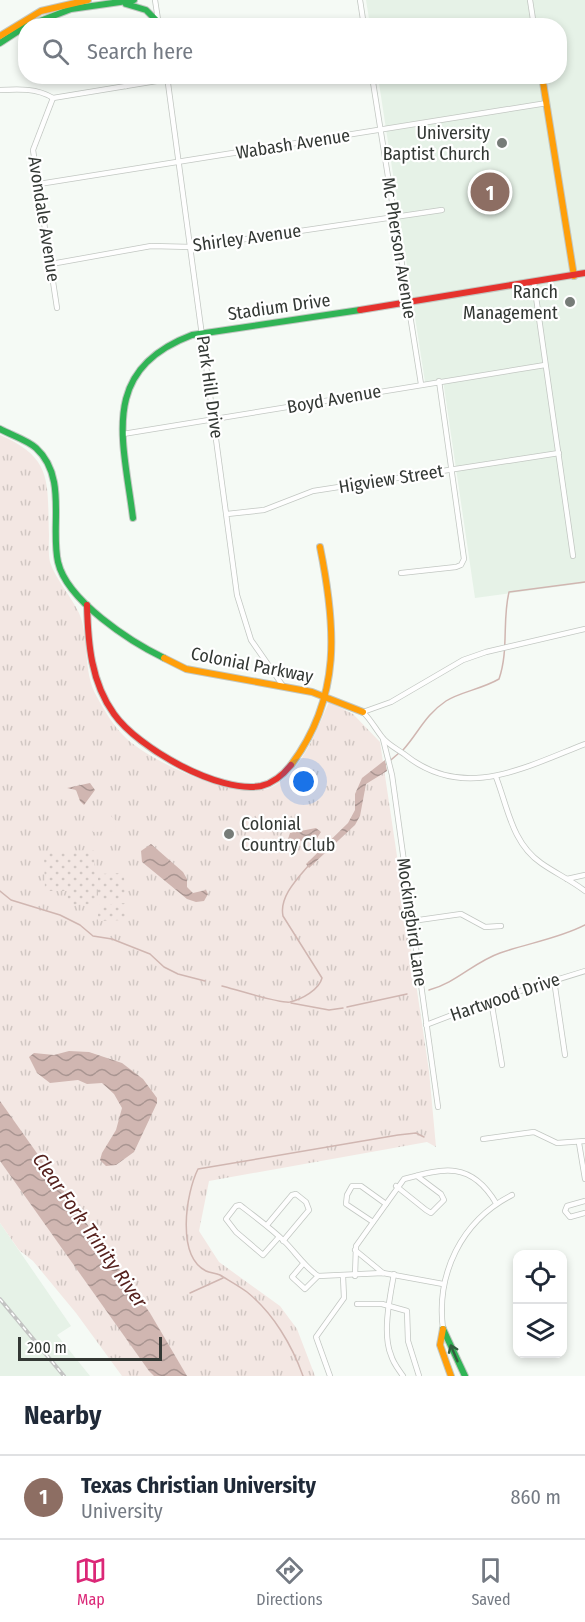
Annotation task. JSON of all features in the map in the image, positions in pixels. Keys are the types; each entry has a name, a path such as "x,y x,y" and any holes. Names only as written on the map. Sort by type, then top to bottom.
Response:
{"street":[{"path":"30,18 41,11 88,0"},
{"path":"47,18 71,9 134,0"},
{"path":"155,0 158,18"},
{"path":"360,0 363,18"},
{"path":"530,0 533,18"},
{"path":"119,2 146,10 153,18"},
{"path":"0,36 18,25"},
{"path":"0,43 18,31"},
{"path":"124,87 128,84"},
{"path":"0,90 23,89 46,93 53,98 138,84"},
{"name":"Park Hill Drive","path":"168,84 192,247 237,595 244,624 258,651 283,686"},
{"name":"Mc Pherson Avenue","path":"373,84 421,384"},
{"path":"543,84 574,276"},
{"name":"Avondale Avenue","path":"53,98 33,143 57,308"},
{"name":"Wabash Avenue","path":"39,184 547,103"},
{"name":"Shirley Avenue","path":"51,264 151,246 192,247 442,210"},
{"name":"Stadium Drive","path":"133,518 123,434 125,397 137,370 168,344 181,338 203,333 534,283 585,273"},
{"path":"534,283 573,556"},
{"name":"Boyd Avenue","path":"123,434 545,365"},
{"path":"400,573 456,567 463,562 439,381"},
{"name":"Colonial Parkway","path":"0,429 36,448 50,468 57,499 55,523 58,562 65,579 87,605 131,640 168,661 203,673 283,686 326,696 363,712"},
{"name":"Higview Street","path":"227,514 264,510 313,491 559,453"},
{"path":"87,605 87,644 96,681 107,704 138,742 156,754 191,770 230,784 261,786 272,783 286,771 318,719 326,696 330,626 320,548"},
{"path":"585,629 500,648 463,660 391,702 363,712 382,737 403,754 425,769 446,776 468,779 496,777 585,744"},
{"name":"Mockingbird Lane","path":"382,737 390,762 438,1107"},
{"path":"496,777 518,838 533,857 585,891"},
{"path":"567,879 585,875"},
{"path":"412,921 460,914 486,927 501,926"},
{"name":"Hartwood Drive","path":"426,1025 491,1000 585,970"},
{"path":"554,980 565,1055"},
{"path":"491,1000 502,1065"},
{"path":"483,1139 534,1132 557,1143 582,1142 585,1179"},
{"path":"355,1276 355,1250 396,1186 404,1179 455,1169 488,1192 496,1203"},
{"path":"396,1186 426,1210 436,1211 444,1200 441,1194 416,1175"},
{"path":"373,1222 346,1204 346,1195 352,1186 361,1186 386,1204"},
{"path":"267,1226 292,1195 296,1194 303,1199 309,1210 281,1239 263,1255 236,1232 226,1219 236,1206 240,1205 267,1226 281,1239 303,1264 318,1276 383,1273 443,1284"},
{"path":"448,1375 440,1345 443,1329 441,1302 448,1266 460,1241 479,1218 496,1203 512,1195"},
{"path":"575,1204 582,1214 570,1217 566,1213 567,1206 585,1201"},
{"path":"355,1250 383,1273"},
{"path":"303,1264 292,1277 305,1289 318,1276"},
{"path":"394,1274 388,1305 390,1355 403,1376"},
{"path":"330,1376 316,1337 344,1298 343,1276"},
{"path":"357,1304 388,1305 407,1311 408,1341 419,1376"},
{"path":"443,1329 465,1376"}],"shaded area":[{"path":"366,0 585,0 585,583 475,598 443,380 425,382 379,84 567,84 567,18 369,18"},
{"path":"0,1223 71,1326 57,1335 90,1376 0,1376"}],"green space":[{"name":"Colonial Country Club","path":"0,435 30,453 39,463 44,474 48,501 50,562 79,613 92,687 116,727 134,745 194,777 239,790 258,791 272,787 283,780 300,761 329,702 353,714 380,742 429,1071 436,1147 427,1142 209,1181 199,1231 219,1262 280,1306 297,1329 315,1376 122,1376 76,1313 33,1261 19,1250 0,1223"},
{"path":"109,814 116,821 115,831 93,832 95,821"},
{"path":"94,850 96,904 68,905 67,891 45,891 44,852"},
{"path":"124,873 125,899 98,900 98,874"},
{"path":"125,903 126,920 98,921 98,905"}],"water":[{"path":"385,760 387,771 366,784 360,816 355,825 309,868 306,864 348,823 355,810 355,794 362,778"},
{"path":"90,783 95,790 84,805 76,790 67,788"},
{"path":"316,828 321,832 317,838 292,843 288,839 290,833"},
{"path":"151,844 183,872 187,879 187,887 193,893 206,890 208,894 204,901 196,902 187,899 142,862 141,851"},
{"path":"69,1051 89,1052 122,1063 143,1079 157,1098 157,1103 134,1152 116,1165 106,1166 100,1160 116,1130 122,1108 114,1094 102,1083 87,1084 78,1080 50,1083 37,1073 29,1057 34,1053 54,1055"},
{"name":"Clear Fork Trinity River","path":"0,1101 150,1313 187,1376 154,1376 149,1371 0,1161"}],"waterway":[{"path":"403,750 439,706 458,695 499,679 504,657 509,592 585,582"},
{"path":"385,765 399,753"},
{"path":"222,986 268,999 290,1002 300,999 320,982 322,978 283,916 282,909 286,895 309,865"},
{"path":"0,891 11,900 60,915 80,925 93,936 112,939 150,954 164,967 178,974 205,981"},
{"path":"429,990 448,983 491,957 585,925"},
{"path":"347,1007 407,994"},
{"path":"291,1003 329,1010 343,1008"},
{"path":"303,1376 287,1341 256,1300 220,1275 206,1271 190,1252 187,1238 187,1208 198,1169 398,1135 416,1133 424,1137"},
{"path":"190,1293 223,1278"}],"railway":[{"path":"0,1299 64,1376"}],"traffic: fast":[{"path":"48,18 71,9 134,0"},
{"path":"126,4 146,10 154,18"},
{"path":"0,43 18,31"},
{"path":"133,518 125,461 124,410 130,387 142,367 162,350 192,335 360,310"},
{"path":"0,429 36,448 46,460 52,473 55,488 58,562 64,577 74,591 102,619 118,631 164,658"},
{"path":"443,1329 465,1376"}],"traffic: slow":[{"path":"30,18 41,11 88,0"},
{"path":"0,36 18,25"},
{"path":"543,84 574,276"},
{"path":"291,765 308,739 319,713 327,687 331,660 329,605 320,547"},
{"path":"164,658 186,669 312,692 363,712"},
{"path":"443,1329 440,1345 451,1376"}],"traffic: jam":[{"path":"360,310 585,273"},
{"path":"87,605 92,662 100,689 114,714 141,741 160,754 202,776 244,787 270,783 291,765"}],"place":[{"name":"University Baptist Church","path":"502,143"},
{"name":"Texas Christian University","path":"490,192"},
{"name":"Ranch Management","path":"570,302"},
{"name":"Colonial Country Club","path":"229,834"}]}
